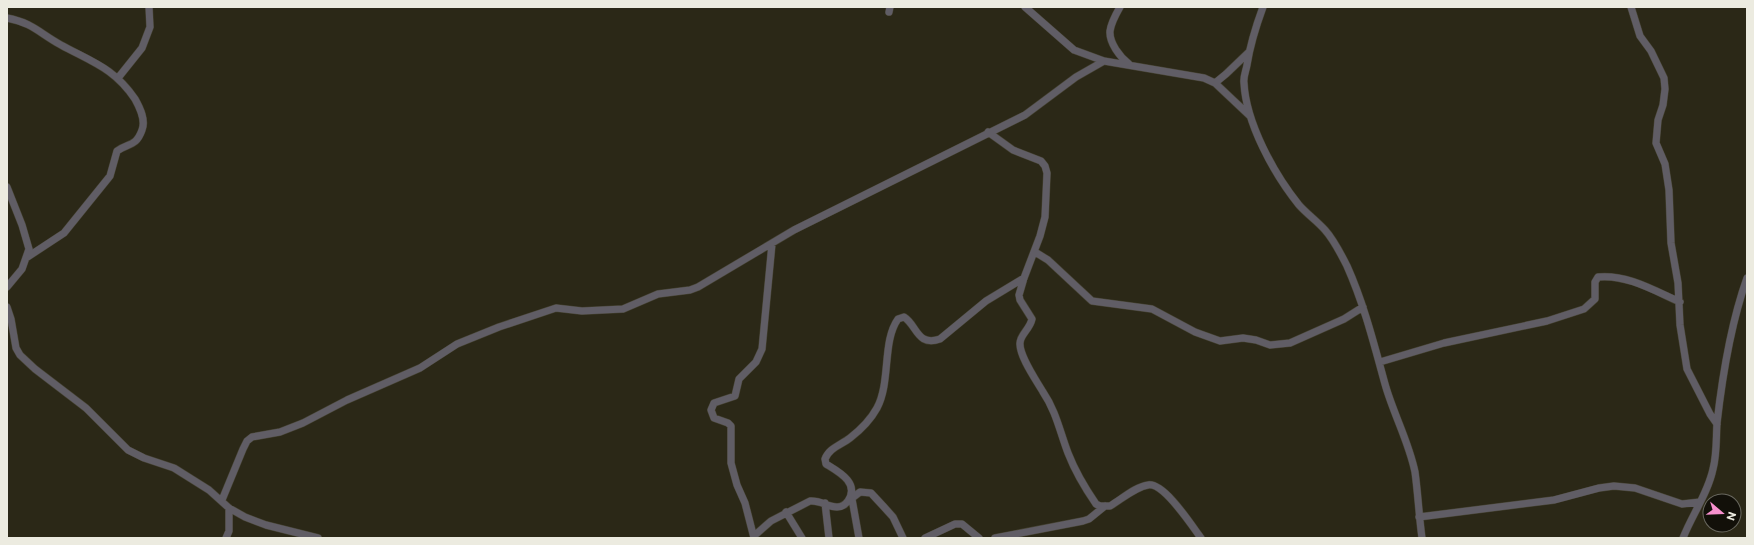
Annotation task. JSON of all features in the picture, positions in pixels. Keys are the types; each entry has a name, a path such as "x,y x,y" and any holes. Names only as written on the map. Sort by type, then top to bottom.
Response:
{"street":[{"path":"118,78 142,48 150,27 149,7"},
{"path":"1025,7 1074,50 1104,61 1204,78 1215,82 1250,116"},
{"path":"1120,7 1112,25 1111,38 1121,58 1131,65"},
{"path":"1263,7 1249,52 1244,82 1250,116 1259,139 1277,174 1305,212 1325,230 1340,252 1363,307 1380,362 1391,406 1406,441 1415,472 1422,538"},
{"path":"1631,7 1640,36 1651,51 1664,78 1665,89 1663,105 1658,120 1656,143 1665,164 1669,190 1671,243 1678,283 1680,325 1687,369 1710,414 1717,424"},
{"path":"7,18 22,21 31,25 48,37 90,59 118,78 127,88 141,110 143,126 142,131 133,144 117,151 110,176 64,233 26,258"},
{"path":"1215,82 1226,74 1249,52"},
{"path":"222,500 243,449 247,441 252,437 280,432 294,427 347,400 420,368 457,344 499,327 556,308 582,311 623,309 658,294 690,290 825,213 924,166 988,132 1030,112 1076,77 1104,61"},
{"path":"988,132 1013,150 1040,161 1045,166 1047,173 1045,217 1035,252 1020,290 1020,300 1032,319 1020,342 1021,350 1032,377 1043,392 1056,416 1068,454 1084,485 1096,504 1105,506 1110,506 1150,484 1161,488 1202,538"},
{"path":"7,187 25,236 28,249 22,269 7,286"},
{"path":"754,537 745,503 737,485 731,463 731,426 728,423 714,418 711,410 714,403 735,396 739,379 760,356 763,343 772,244"},
{"path":"1035,252 1048,260 1092,301 1152,309 1195,332 1220,340 1248,338 1270,345 1290,343 1344,319 1363,307"},
{"path":"1380,362 1444,343 1547,321 1584,309 1595,299 1595,282 1598,277 1627,280 1680,302"},
{"path":"859,538 849,501 851,488 848,480 826,464 825,459 830,451 857,432 876,409 885,384 892,336 898,319 900,317 907,319 915,331 924,339 940,339 986,301 1024,278"},
{"path":"1683,538 1709,484 1714,468 1717,424 1736,318 1747,278"},
{"path":"7,307 12,319 16,348 35,370 86,408 128,450 144,458 174,468 209,490 222,500 229,508 245,517 266,525 318,538"},
{"path":"1419,517 1554,500 1599,488 1614,486 1635,488 1682,504 1700,502"},
{"path":"754,537 770,521 810,501 816,500 839,507 862,491 871,493 893,517 903,538"},
{"path":"825,503 829,538"},
{"path":"995,538 1083,521 1089,519 1105,506"},
{"path":"226,538 229,531 229,508"},
{"path":"786,512 802,538"},
{"path":"925,538 955,524 962,524 979,538"}]}
